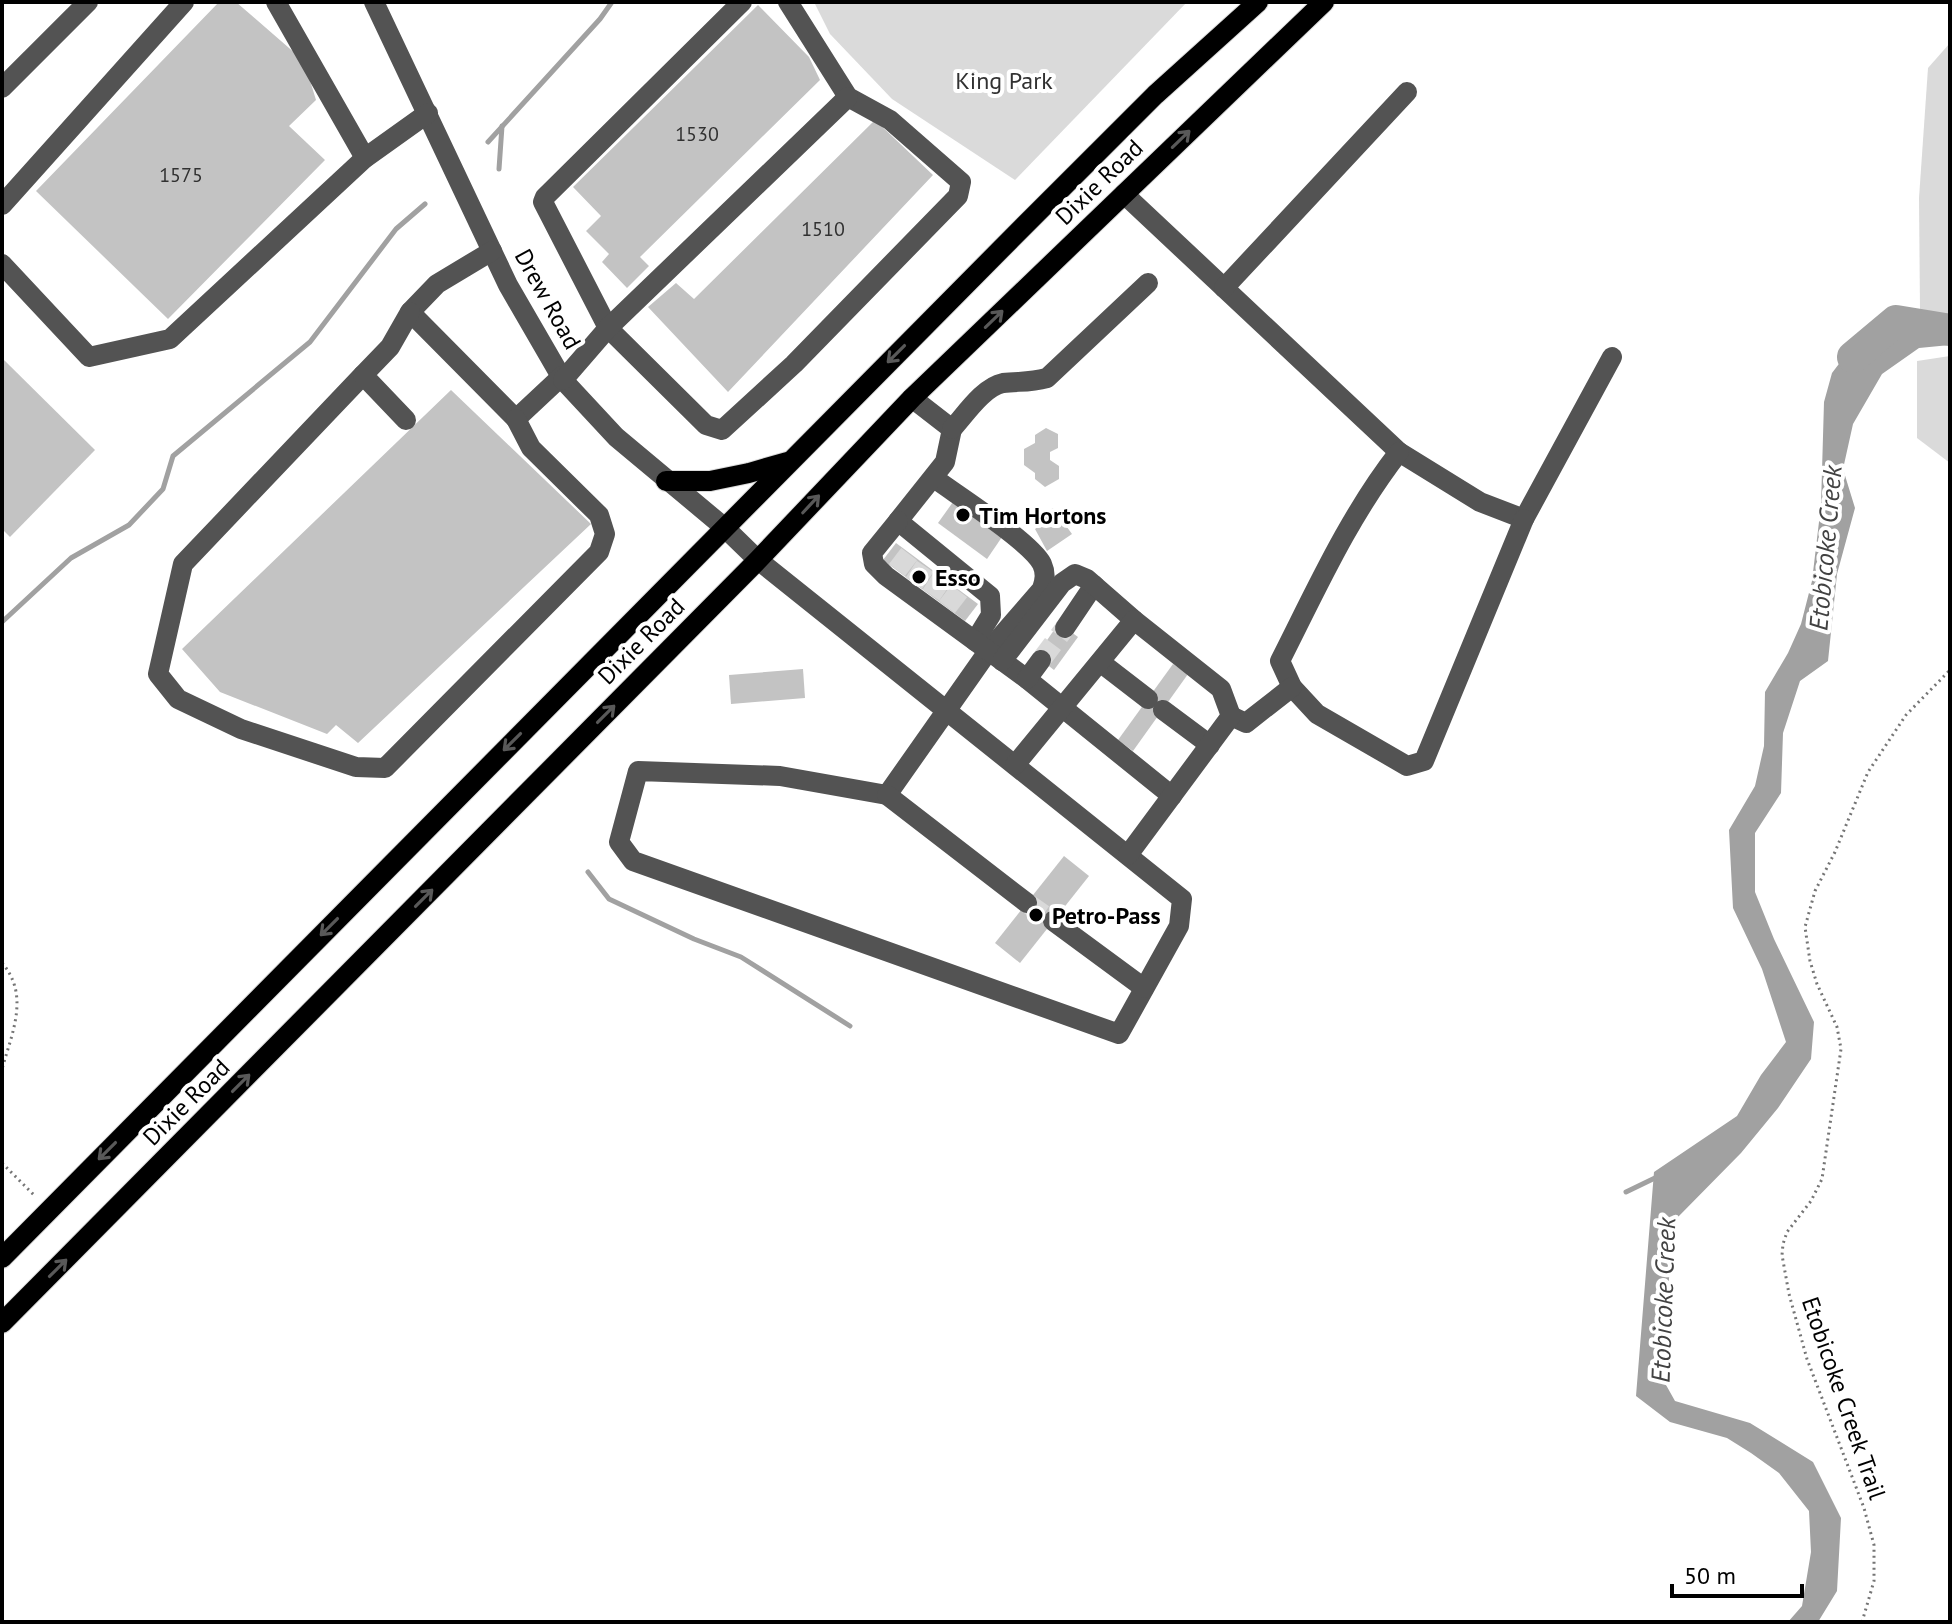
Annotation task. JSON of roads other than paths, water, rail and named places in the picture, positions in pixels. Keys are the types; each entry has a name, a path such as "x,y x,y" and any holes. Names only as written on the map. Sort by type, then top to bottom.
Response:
{"main road":[{"name":"Dixie Road","path":"2,1258 1155,95 1258,2"},
{"name":"Dixie Road","path":"2,1323 758,560 912,398 1324,2"},
{"path":"666,481 710,481 790,461"}],"street":[{"path":"2,88 88,2"},
{"path":"2,205 184,2"},
{"path":"276,2 365,158"},
{"name":"Drew Road","path":"374,2 508,285 562,378 616,437 725,528 758,560 1182,899 1179,926 1144,988"},
{"path":"742,2 543,202 608,328 706,425 716,430 722,430 794,364 958,196 961,189 961,182 890,120 848,97 788,2"},
{"path":"1224,288 1407,92"},
{"path":"516,419 562,378 608,328 848,97"},
{"path":"2,264 89,357 170,339 365,158 428,113"},
{"path":"1124,194 1399,452 1480,502 1524,519"},
{"path":"410,312 516,419 531,448 599,515 605,534 599,552 385,768 356,767 228,723 178,699 158,674 183,564 390,347 410,312 437,284 492,251"},
{"path":"1148,283 1047,378 1029,383 1002,383 990,389 952,429 945,462 872,553 874,564 927,600 1172,796"},
{"path":"1399,452 1346,531 1280,661 1292,687 1317,714 1407,766 1424,761 1524,519 1612,357"},
{"path":"363,375 406,420"},
{"path":"912,398 952,429"},
{"path":"887,795 989,651 1042,589 1045,574 1042,565 1028,548 934,478"},
{"path":"898,521 931,558 964,584 990,596 989,651"},
{"path":"989,651 1075,574 1094,585 1221,689 1231,716 1246,723 1292,687"},
{"path":"1065,628 1094,585"},
{"path":"1015,765 1134,620"},
{"path":"1027,679 1041,660"},
{"path":"1100,662 1210,745"},
{"path":"1128,855 1231,716"},
{"path":"1027,903 887,795 780,776 638,771 619,842 633,861 1119,1034 1144,988 1053,921"}],"water":[{"name":"Etobicoke Creek","path":"1920,310 1950,315 1950,345 1919,348 1882,374 1853,424 1843,469 1855,508 1837,574 1828,661 1800,681 1783,733 1781,793 1755,833 1755,892 1814,1022 1811,1059 1778,1108 1741,1153 1678,1217 1672,1242 1661,1376 1675,1401 1750,1423 1813,1462 1841,1518 1837,1591 1818,1622 1788,1622 1802,1606 1811,1552 1809,1511 1779,1473 1751,1453 1727,1438 1670,1422 1636,1396 1654,1172 1737,1116 1761,1075 1786,1042 1762,969 1733,908 1729,830 1755,786 1764,746 1765,692 1801,624 1812,581 1821,505 1824,402 1832,373 1851,348"}],"waterway":[{"path":"488,142 612,2"},
{"path":"499,169 502,126"},
{"path":"2,622 71,558 129,525 163,489 173,456 310,342 396,229 425,204"},
{"name":"Etobicoke Creek","path":"1853,357 1896,321 1950,330"},
{"path":"588,872 609,899 694,939 741,957 850,1026"},
{"path":"1626,1192 1657,1177"}],"tunnel":[{"path":"897,570 910,553"},
{"path":"914,583 926,565"},
{"path":"931,595 943,577"},
{"path":"947,607 960,590"},
{"path":"1041,660 1065,628"},
{"path":"1027,903 1053,921"}],"place":[{"name":"Tim Hortons","path":"963,515"},
{"name":"Esso","path":"919,577"},
{"name":"Petro-Pass","path":"1036,915"}],"park label":[{"name":"King Park","path":"1004,80"}]}
